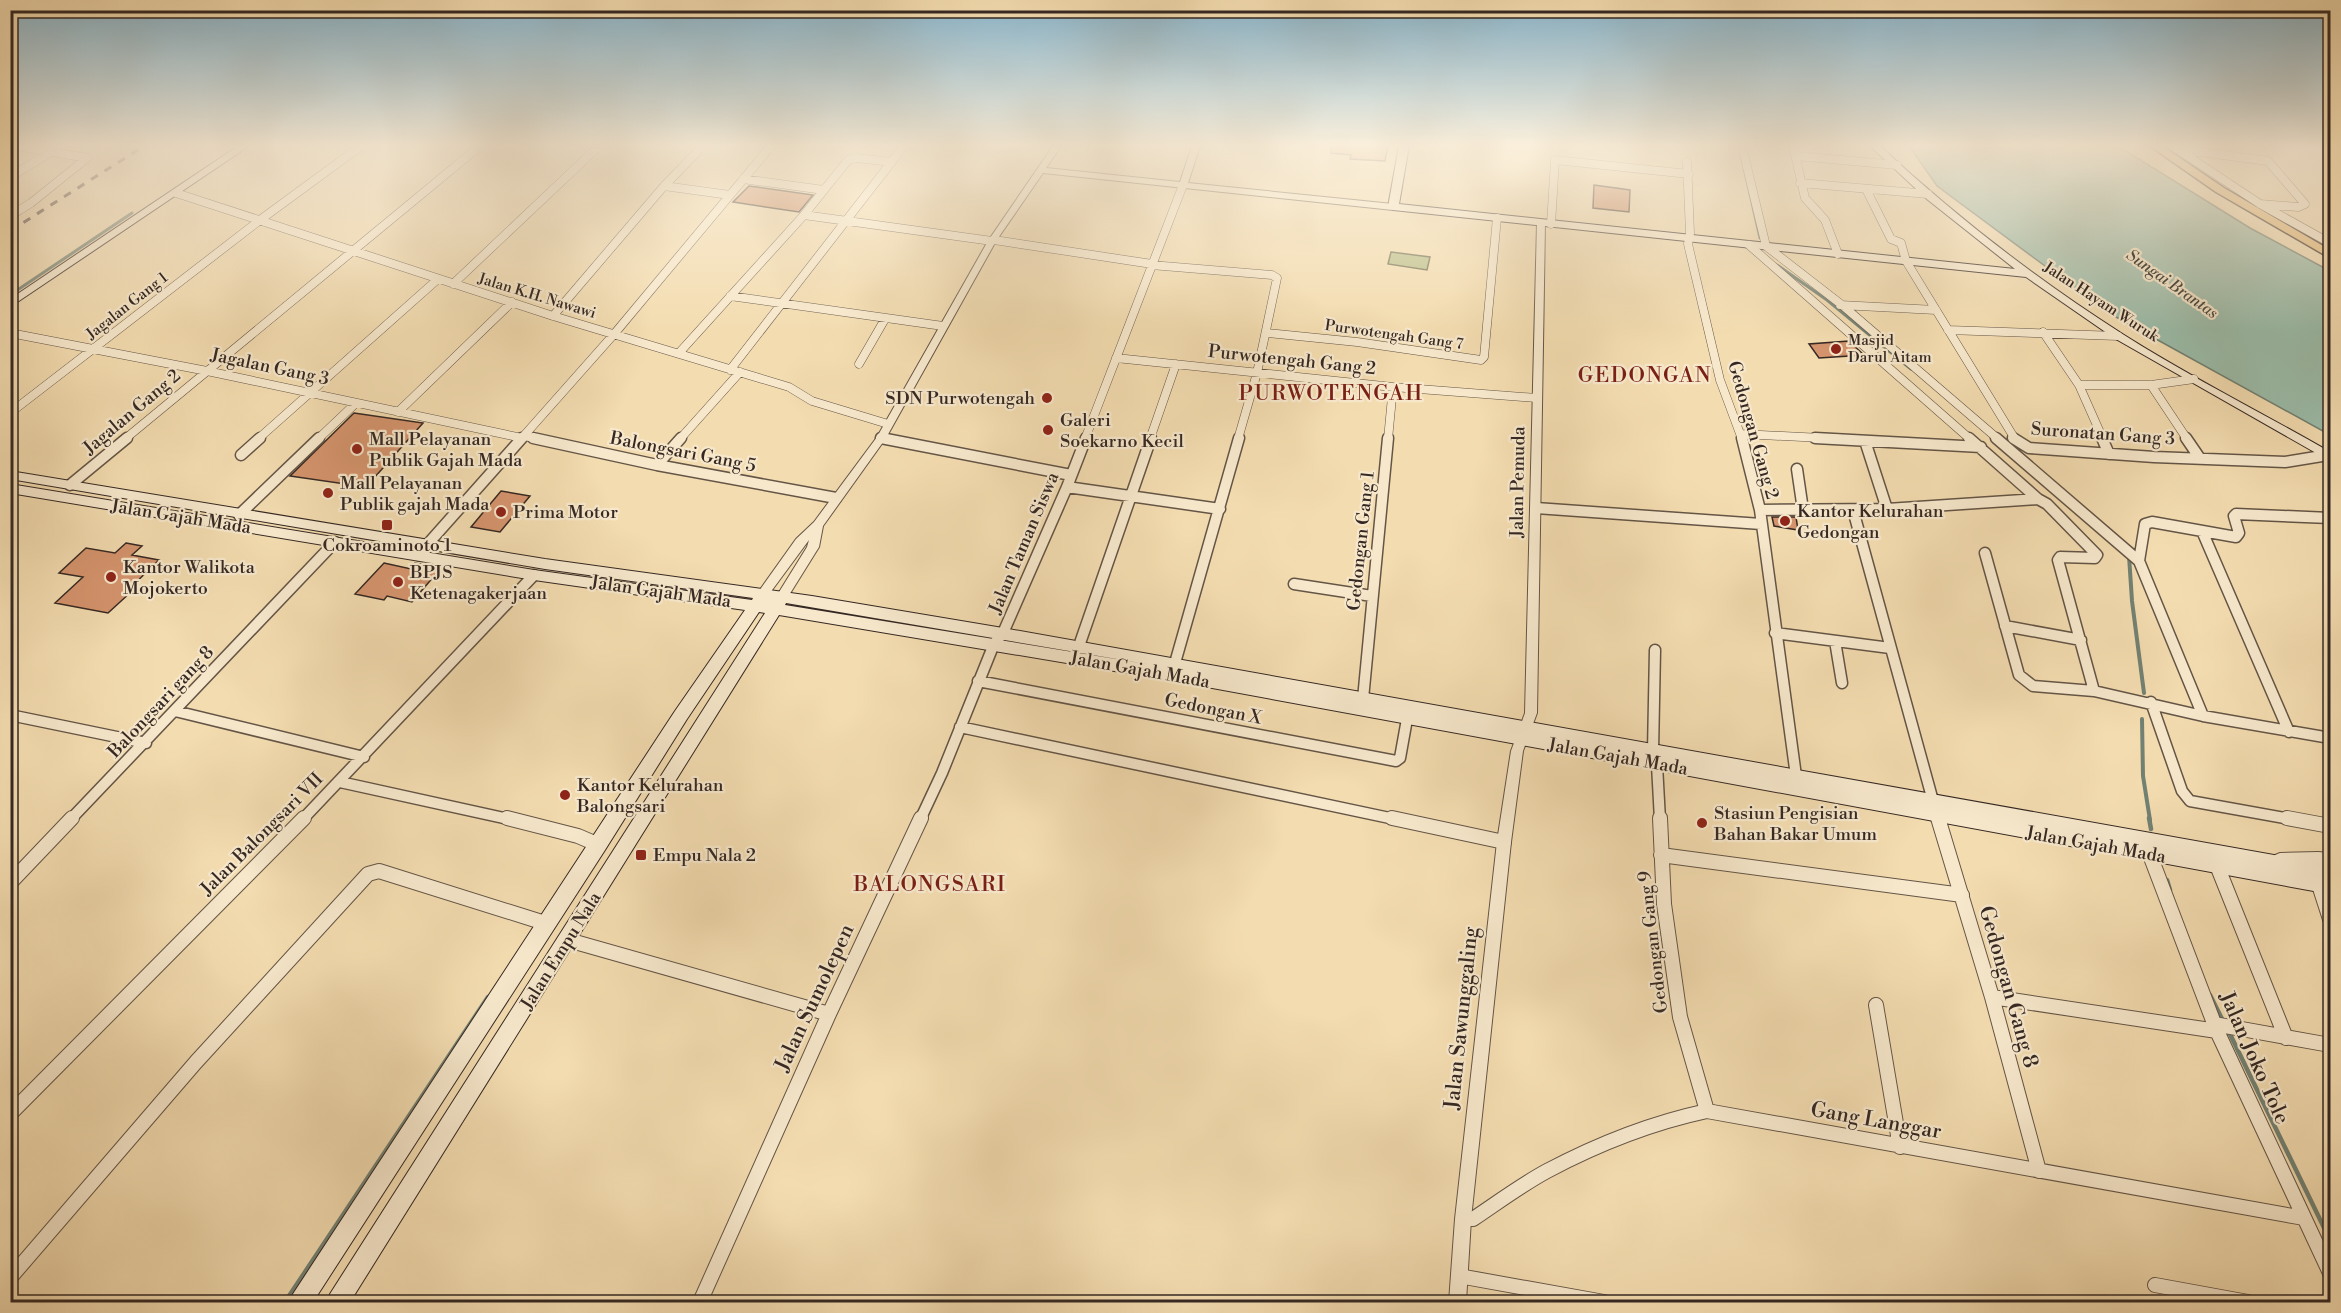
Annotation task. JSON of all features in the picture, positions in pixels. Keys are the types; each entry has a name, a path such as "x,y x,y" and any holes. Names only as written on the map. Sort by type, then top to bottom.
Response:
{"main road":[{"path":"10,304 155,207"},
{"path":"1397,207 1837,251 2027,274"},
{"name":"Jalan Hayam Wuruk","path":"1944,207 2027,274 2118,336 2329,456"},
{"path":"2248,207 2331,255"},
{"name":"Jalan Gajah Mada","path":"10,476 239,514 327,537"},
{"name":"Jalan Gajah Mada","path":"10,488 327,537 545,564 998,639 1407,719 1524,734 1796,776 2150,855 2218,868 2269,872"},
{"name":"Jalan Gajah Mada","path":"423,550 534,575 759,600"},
{"name":"Jalan Empu Nala","path":"301,1302 496,1004 545,922 599,845 675,725 759,600"},
{"name":"Jalan Empu Nala","path":"338,1302 779,603"},
{"name":"Jalan Gajah Mada","path":"998,639 1079,646 1175,663 1363,699 1524,734"},
{"name":"Jalan Gajah Mada","path":"1655,754 2328,883"},
{"path":"496,1004 522,1013"}],"street":[{"path":"10,216 24,207"},
{"name":"Jalan K.H. Nawawi","path":"220,207 553,316 789,387 812,401 888,424"},
{"name":"Jagalan Gang 1","path":"10,413 277,207"},
{"name":"Jagalan Gang 2","path":"70,485 405,207"},
{"path":"453,284 534,207"},
{"path":"553,316 646,207"},
{"path":"423,550 615,333 720,207"},
{"path":"679,353 810,207"},
{"path":"730,370 855,207"},
{"path":"759,600 800,542 818,525 881,438 943,326 993,241 1016,207"},
{"name":"Jalan Taman Siswa","path":"998,639 1067,486 1175,207"},
{"path":"1546,223 1548,207"},
{"name":"Gedongan Gang 2","path":"1689,207 1688,244 1720,380 1741,434 1760,510 1796,776"},
{"path":"1756,207 1765,244 1840,305 1894,354 2139,561 2203,716"},
{"path":"1812,207 1825,220 1837,251"},
{"name":"Suronatan Gang 3","path":"1876,207 1892,239 1901,243 1906,261 2016,441 2029,448 2109,454 2285,462 2329,456"},
{"path":"2266,207 2331,243"},
{"path":"804,214 1152,264 1276,276 1267,333 1257,373 1175,663"},
{"name":"Purwotengah Gang 7","path":"1267,333 1357,342 1481,360 1484,357 1497,218"},
{"name":"Jalan Pemuda","path":"1524,734 1531,712 1536,508 1534,495 1546,223"},
{"path":"1749,244 1822,305 2043,501 2098,557 2058,558 2094,691"},
{"path":"241,455 438,279"},
{"path":"730,296 943,326"},
{"path":"398,412 512,302"},
{"path":"1822,305 1936,310"},
{"path":"859,363 885,319"},
{"path":"1948,330 2118,336"},
{"path":"2043,332 2079,385 2109,454"},
{"name":"Jagalan Gang 3","path":"10,333 94,348 523,437"},
{"path":"1878,357 1894,354"},
{"name":"Purwotengah Gang 2","path":"1116,358 1393,387 1537,398"},
{"path":"1079,646 1176,364"},
{"path":"657,465 740,372"},
{"path":"2079,385 2151,385 2194,379"},
{"path":"2151,385 2199,457"},
{"name":"Gedongan Gang 1","path":"1363,699 1393,387"},
{"path":"239,514 356,403"},
{"path":"1741,434 1981,447"},
{"name":"Balongsari Gang 5","path":"523,437 657,465 836,498"},
{"path":"881,438 1071,475"},
{"path":"1865,441 1887,509"},
{"path":"1797,469 1803,510"},
{"path":"1067,486 1220,509"},
{"path":"1760,510 1887,509 2043,501 2076,506"},
{"path":"1536,508 1761,524"},
{"name":"Gedongan Gang 8","path":"1853,510 1935,808 1992,997 2039,1171"},
{"path":"2139,561 2143,526 2148,522 2236,537 2239,533 2234,516 2236,514 2331,518"},
{"path":"779,603 813,546 818,525"},
{"path":"2202,531 2289,732"},
{"name":"Balongsari gang 8","path":"10,883 176,711 327,537"},
{"path":"1985,553 2019,675 2022,680 2033,686 2094,691 2151,702 2203,716 2331,738"},
{"name":"Jalan Balongsari VII","path":"10,1113 340,782 534,575"},
{"path":"1294,584 1372,596"},
{"path":"2005,626 2081,640"},
{"path":"1775,633 1890,648"},
{"name":"Jalan Sumolepen","path":"700,1302 829,1014 942,773 978,681 998,639"},
{"path":"1835,641 1842,683"},
{"name":"Gedongan Gang 9","path":"1655,650 1655,754 1665,912 1680,1017 1707,1111"},
{"name":"Gedongan X","path":"978,681 1396,761 1400,758 1407,719"},
{"path":"2151,702 2182,791 2190,801 2331,826"},
{"path":"176,711 364,756"},
{"path":"10,715 146,743"},
{"path":"960,727 1504,842"},
{"name":"Jalan Sawunggaling","path":"1457,1302 1463,1220 1504,842 1517,752 1524,734"},
{"path":"340,782 477,811 578,836 599,845"},
{"path":"1661,855 1860,879 1962,895"},
{"name":"Jalan Joko Tole","path":"2150,855 2220,1027 2304,1218 2331,1273"},
{"name":"Jalan Gajah Mada","path":"2269,872 2318,858 2331,859"},
{"path":"2218,868 2286,1038"},
{"path":"10,1278 196,1062 372,872 380,871 545,922"},
{"path":"2328,883 2331,919"},
{"path":"568,940 829,1014"},
{"path":"1992,997 2220,1027 2331,1045"},
{"path":"1876,1005 1900,1147"},
{"name":"Gang Langgar","path":"1463,1220 1473,1219 1545,1172 1601,1144 1666,1120 1707,1111 2304,1218"},
{"path":"1459,1276 1604,1302"},
{"path":"2155,1285 2248,1302"}],"green space":[{"path":"1391,252 1430,257 1427,270 1388,264"}],"water":[{"name":"Sungai Brantas","path":"1966,207 2217,207 2330,271 2330,435 2107,312"}],"building":[{"path":"768,207 803,207 799,212"},
{"path":"1593,207 1629,207 1629,212"},
{"name":"Masjid Darul Aitam","path":"1849,341 1864,355 1819,358 1809,344"},
{"name":"Mall Pelayanan Publik Gajah Mada","path":"354,413 423,423 366,487 290,476"},
{"name":"Prima Motor","path":"501,491 530,496 500,532 471,527"},
{"name":"Kantor Kelurahan Gedongan","path":"1772,517 1796,517 1798,530 1774,526"},
{"name":"Kantor Walikota Mojokerto","path":"126,543 142,546 132,555 159,560 127,591 131,592 108,613 55,603 83,577 59,573 86,548 115,553"},
{"name":"BPJS Ketenagakerjaan","path":"384,563 411,569 415,563 441,568 412,602 387,596 384,600 355,594"}],"waterway":[{"path":"1753,207 1760,238"},
{"path":"10,295 132,213"},
{"path":"1777,265 1827,300 1911,369"},
{"path":"2129,556 2132,601 2144,693"},
{"path":"2142,719 2143,776 2150,820"},
{"path":"2149,818 2151,829"},
{"path":"2167,880 2170,890"},
{"path":"2210,995 2224,1023"},
{"path":"285,1302 488,997"},
{"path":"2228,1030 2330,1240"}],"railway":[{"path":"10,231 47,207"}],"place":[{"name":"Masjid Darul Aitam","path":"1836,349"},
{"name":"SDN Purwotengah","path":"1047,398"},
{"name":"Galeri Soekarno Kecil","path":"1048,430"},
{"name":"Mall Pelayanan Publik Gajah Mada","path":"357,449"},
{"name":"Mall Pelayanan Publik gajah Mada","path":"328,493"},
{"name":"Prima Motor","path":"501,512"},
{"name":"Kantor Kelurahan Gedongan","path":"1785,521"},
{"name":"Cokroaminoto 1","path":"387,525"},
{"name":"Kantor Walikota Mojokerto","path":"111,577"},
{"name":"BPJS Ketenagakerjaan","path":"398,582"},
{"name":"Kantor Kelurahan Balongsari","path":"565,795"},
{"name":"Stasiun Pengisian Bahan Bakar Umum","path":"1702,823"},
{"name":"Empu Nala 2","path":"641,855"}],"district":[{"name":"GEDONGAN","path":"1645,376"},
{"name":"PURWOTENGAH","path":"1331,394"},
{"name":"BALONGSARI","path":"930,885"}]}
